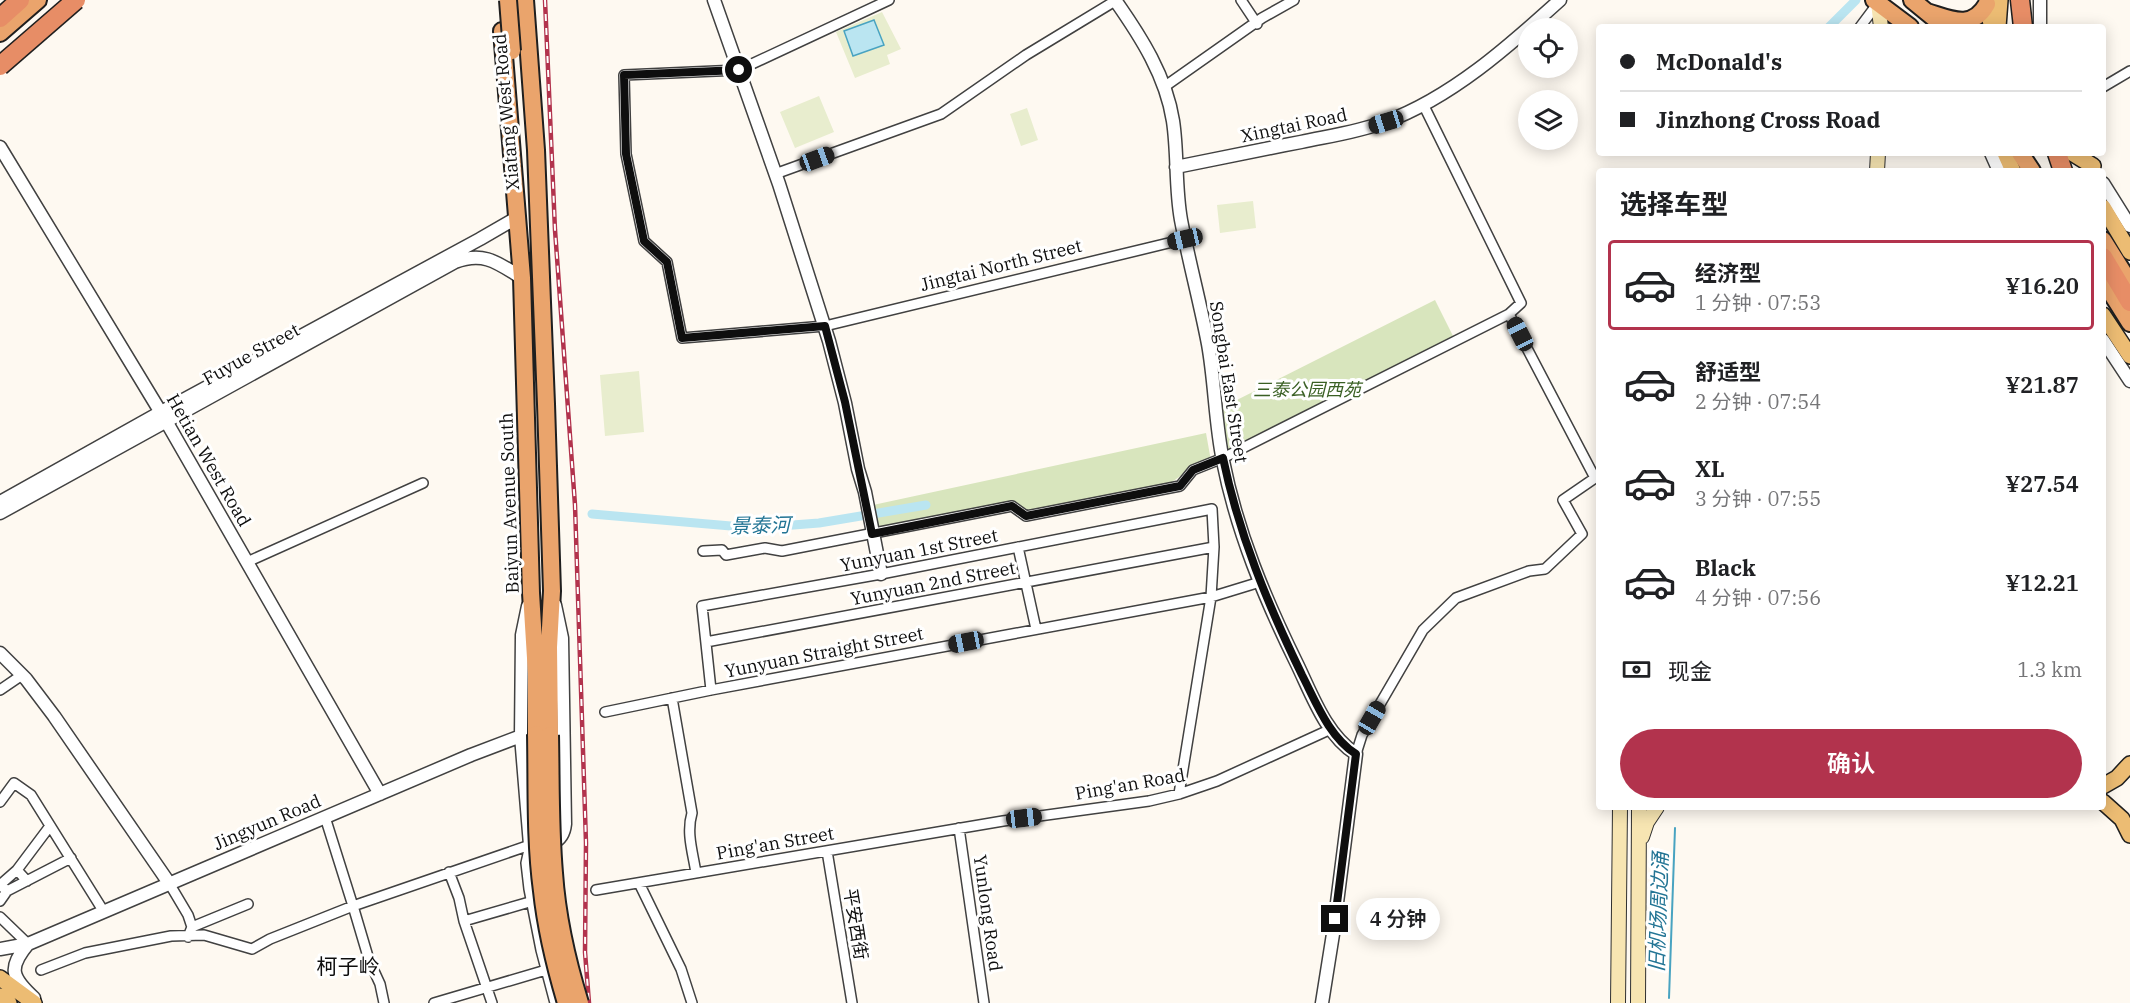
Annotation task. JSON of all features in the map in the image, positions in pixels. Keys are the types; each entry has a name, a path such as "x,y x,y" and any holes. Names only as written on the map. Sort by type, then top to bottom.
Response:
{"highway":[{"path":"0,18 20,0"},
{"path":"3,45 38,0"},
{"path":"3,45 63,0"},
{"path":"0,66 76,0"},
{"name":"Baiyun Avenue South","path":"500,0 522,278 542,890 550,940 566,1003"},
{"name":"Xiatang West Road","path":"508,0 528,164 538,221"},
{"name":"Xiatang West Road","path":"516,0 518,217"},
{"name":"Baiyun Avenue South","path":"525,0 535,135 552,591 549,647 536,735 567,955 580,1003"},
{"path":"1912,0 1941,24"},
{"path":"2020,0 2025,24"},
{"path":"2032,0 2033,24"},
{"path":"1876,2 1906,24"},
{"path":"1927,12 1969,21 1983,12 1991,2"},
{"path":"2106,245 2130,283"},
{"path":"2106,262 2130,302"},
{"path":"2106,285 2130,323"}],"main road":[{"path":"0,11 14,0"},
{"path":"0,75 87,0"},
{"path":"2013,24 2014,0"},
{"path":"2025,0 2026,24"},
{"path":"1876,2 1880,24"},
{"path":"1991,2 1992,24"},
{"path":"1991,2 1997,24"},
{"path":"3,45 37,41"},
{"path":"2075,156 2089,168"},
{"path":"2106,212 2130,252"},
{"path":"2106,319 2130,356"},
{"path":"2106,784 2117,778 2130,764"},
{"path":"2106,805 2122,819 2130,835"},
{"path":"1618,1003 1620,810"},
{"path":"1639,810 1640,1001"},
{"path":"1639,851 1643,831 1655,810"},
{"path":"1619,834 1622,828 1628,825 1639,833"},
{"path":"0,978 34,1003"},
{"path":"0,996 9,1003"}],"street":[{"path":"714,0 776,174 825,326 840,379 881,574"},
{"path":"739,70 889,0"},
{"path":"1240,0 1257,24"},
{"path":"1164,87 1294,0"},
{"name":"Xingtai Road","path":"1176,167 1359,130 1386,122 1451,87 1489,60 1560,0"},
{"path":"2040,0 2040,24"},
{"path":"776,174 941,114 1026,56 1115,1"},
{"name":"Songbai East Street","path":"1115,1 1146,47 1164,87 1173,120 1177,198 1209,347 1223,458 1235,511 1260,582 1297,665 1331,729 1345,746 1356,754"},
{"path":"1862,24 1876,2"},
{"name":"Jingtai North Street","path":"739,70 624,75 626,154 644,241 667,262 682,338 825,326 1185,239"},
{"path":"2106,85 2130,71"},
{"path":"703,551 722,550 726,555 765,548 782,551 1012,506 1026,516 1180,486 1193,470 1223,458 1509,314 1521,303 1423,104"},
{"name":"Hetian West Road","path":"0,147 163,416 380,794"},
{"path":"2106,188 2130,226"},
{"name":"Fuyue Street","path":"0,513 96,454 518,217"},
{"name":"Fuyue Street","path":"163,416 463,259 480,256 522,278"},
{"path":"1322,1003 1356,754 1362,735 1423,630 1456,598 1529,571 1545,569 1582,534 1563,500 1594,478 1509,314"},
{"path":"2106,345 2130,381"},
{"name":"Fuyue Street","path":"0,502 96,454"},
{"path":"247,562 423,483"},
{"name":"Yunyuan 1st Street","path":"706,642 702,606 881,574 1212,509 1214,547"},
{"path":"1018,547 1036,629"},
{"path":"1179,794 1211,597 1214,547"},
{"name":"Yunyuan 2nd Street","path":"706,642 1214,547"},
{"name":"Yunyuan Straight Street","path":"605,712 711,690 1211,597 1260,582"},
{"path":"41,970 85,953 162,938 204,935 252,949 270,939 353,906 449,872 530,845 550,845 558,841 564,830 562,638 552,591"},
{"path":"706,642 711,690"},
{"path":"0,653 22,675 54,716 169,883 188,915 192,927 188,937"},
{"path":"0,690 22,675"},
{"path":"672,698 692,813 689,834 696,873"},
{"name":"Ping'an Road","path":"959,828 1149,801 1179,794 1217,781 1331,729"},
{"path":"536,735 530,845 526,863 529,904 555,1003"},
{"name":"Jingyun Road","path":"0,949 28,944 380,794 536,735"},
{"path":"0,802 14,783 31,795 104,912"},
{"path":"325,818 369,960 380,984 384,1003"},
{"path":"8,891 0,885 17,870 50,826"},
{"name":"Ping'an Street","path":"596,890 959,828"},
{"name":"Yunlong Road","path":"959,828 984,1003"},
{"name":"平安西街","path":"827,851 852,1003"},
{"path":"0,901 8,891 71,858"},
{"path":"17,870 27,881"},
{"path":"449,872 492,1003"},
{"path":"639,883 681,969 692,1003"},
{"path":"464,921 529,904 570,897"},
{"path":"192,927 248,904"},
{"path":"0,917 28,944"},
{"path":"0,942 28,944"},
{"path":"28,944 18,956 14,972 27,992 39,1003"},
{"path":"434,1003 546,970"}],"green space":[{"path":"882,12 901,49 887,55 890,64 855,78 836,32"},
{"path":"819,96 834,132 795,148 780,112"},
{"path":"1027,108 1038,140 1021,146 1010,114"},
{"path":"1253,201 1256,228 1220,233 1217,205"},
{"name":"三泰公园西苑","path":"1435,300 1454,338 1229,452 1221,408"},
{"path":"639,371 644,432 605,436 600,375"},
{"path":"1206,433 1211,461 1192,468 1169,484 1029,510 1012,504 878,529 873,505"}],"water":[{"path":"874,20 884,45 853,56 844,31"}],"waterway":[{"name":"景泰河","path":"1832,24 1856,0"},
{"name":"景泰河","path":"592,514 754,528 819,523 926,505"},
{"name":"旧机场周边涌","path":"1669,998 1675,828"}],"railway":[{"path":"545,0 555,230 575,505 586,843 585,952 589,1003"}],"district":[{"name":"柯子岭","path":"348,966"}],"route":[{"path":"739,70 624,75 626,154 644,241 667,262 682,338 825,326 845,402 872,534 1012,506 1026,516 1180,486 1193,470 1223,458 1240,527 1275,618 1331,729 1348,749 1356,754 1335,919"}]}
